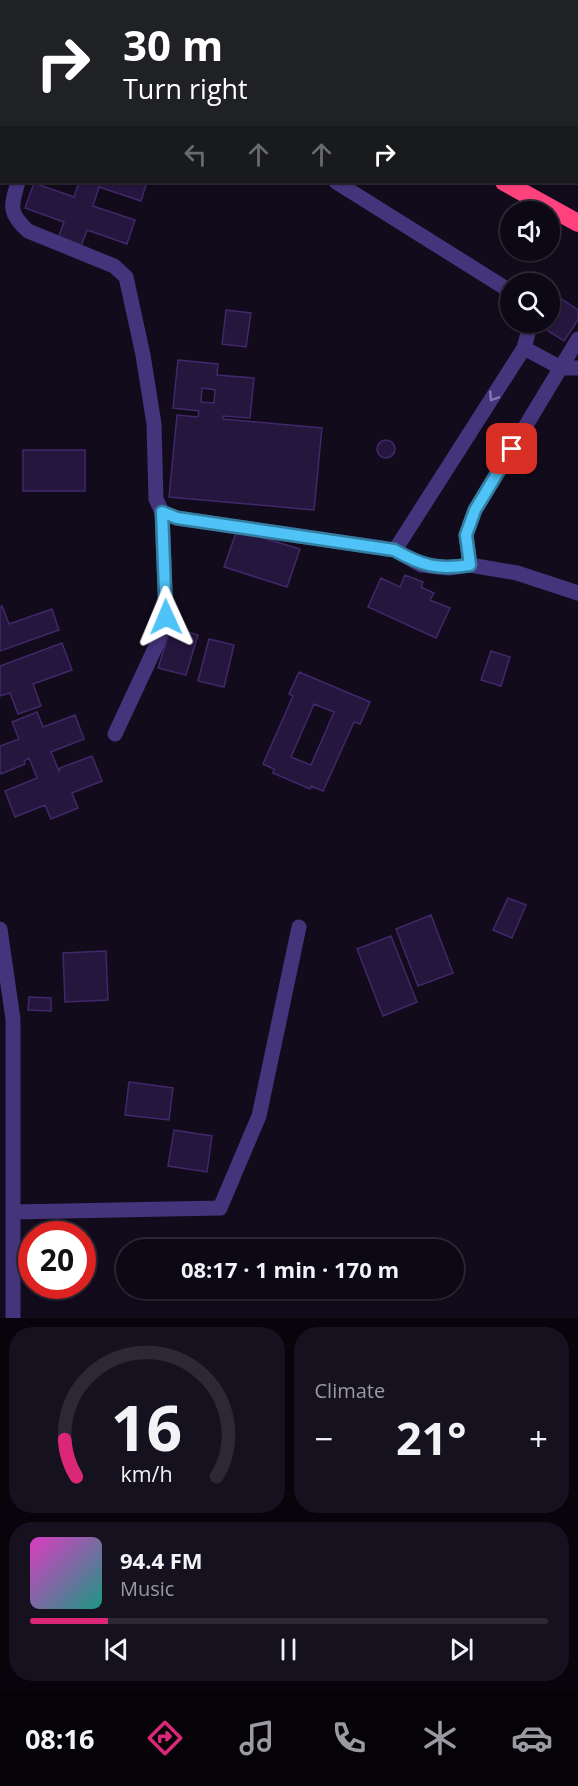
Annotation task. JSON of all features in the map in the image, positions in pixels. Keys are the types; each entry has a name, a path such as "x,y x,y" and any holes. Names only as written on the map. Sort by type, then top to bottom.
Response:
{"highway":[{"path":"506,183 578,223"}],"street":[{"path":"18,183 11,206 17,222 28,231 114,266 126,277 143,355 154,424 156,499 162,512 166,617 157,644 115,734"},
{"path":"338,183 500,285"},
{"path":"394,550 524,348 528,333"},
{"path":"470,565 466,535 475,510 578,339"},
{"path":"524,348 561,368 578,369"},
{"path":"162,512 177,518 394,550 421,565 449,568 470,565 517,573 578,593"},
{"path":"13,1212 220,1208 259,1116 299,927"},
{"path":"0,929 13,1019 13,1318"}],"building":[{"path":"34,183 74,197 79,183 147,183 141,201 99,187 93,206 135,220 127,244 87,230 81,246 58,238 64,222 25,208"},
{"path":"560,298 578,310 578,320 564,341 551,333 560,333"},
{"path":"226,310 251,313 246,347 222,344"},
{"path":"178,360 218,364 217,375 254,378 250,418 223,416 223,419 322,428 314,510 169,497 177,415 198,417 199,411 173,408","holes":["202,388 215,390 214,403 201,402"]},
{"path":"386,440 392,443 395,449 392,455 386,458 380,455 377,449 380,443"},
{"path":"23,450 85,450 85,491 23,491"},
{"path":"237,530 300,549 287,587 224,567"},
{"path":"405,575 423,582 421,587 434,593 430,600 450,608 436,638 368,607 381,578 400,587"},
{"path":"2,606 9,624 52,609 59,630 0,651 0,607"},
{"path":"171,627 198,635 186,675 158,668"},
{"path":"209,639 234,645 224,687 198,681"},
{"path":"62,643 72,670 33,684 41,706 18,714 10,693 0,696 0,666"},
{"path":"491,651 510,657 501,686 481,680"},
{"path":"299,672 370,702 360,724 354,722 323,791 311,786 310,789 273,773 274,769 263,764 293,696 289,694","holes":["314,704 334,712 311,765 291,757"]},
{"path":"37,712 43,727 75,715 84,739 51,752 59,771 60,768 92,756 102,781 72,793 78,808 51,819 45,805 15,817 5,791 37,778 29,758 24,761 25,764 1,774 0,771 0,746 19,739 12,722"},
{"path":"508,898 526,905 512,938 493,930"},
{"path":"431,915 453,973 418,986 396,929"},
{"path":"391,936 417,1002 383,1016 357,949"},
{"path":"106,951 108,1000 65,1002 63,953"},
{"path":"29,997 51,998 51,1011 28,1010"},
{"path":"129,1082 173,1088 169,1120 125,1115"},
{"path":"174,1130 212,1136 207,1172 168,1166"}],"route":[{"path":"166,617 162,512 177,518 394,550 421,565 449,568 470,565 466,535 475,510 512,449"}]}
